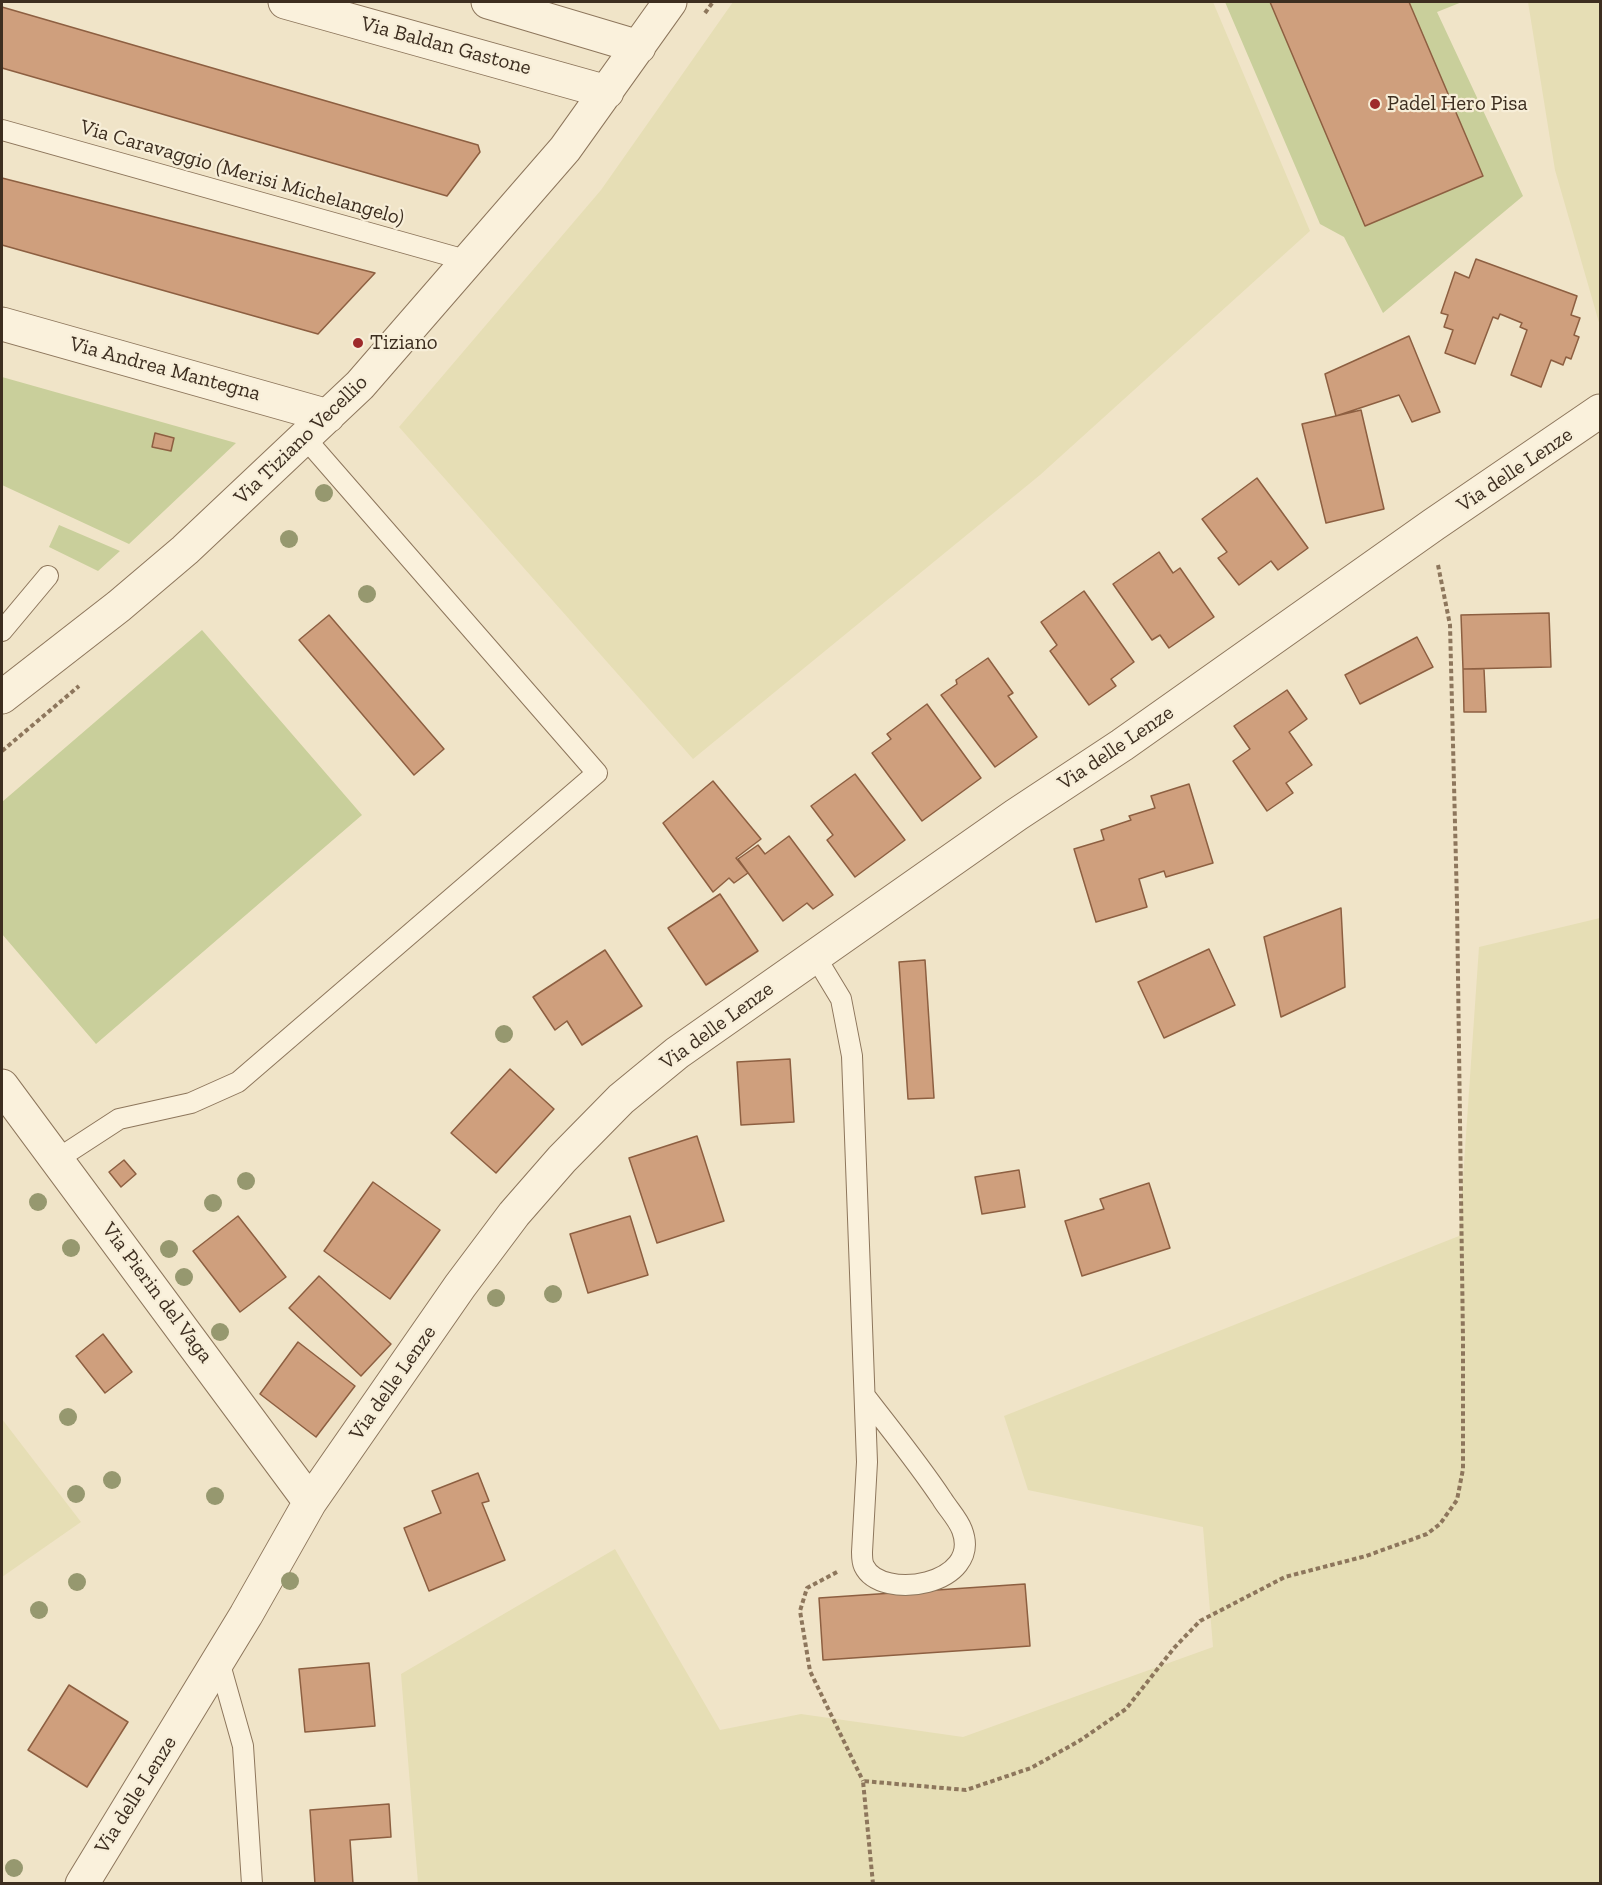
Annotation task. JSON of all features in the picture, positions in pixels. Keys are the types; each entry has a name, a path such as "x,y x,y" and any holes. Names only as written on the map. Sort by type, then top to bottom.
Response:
{"street":[{"name":"Via Baldan Gastone","path":"285,2 607,92"},
{"path":"488,2 639,46"},
{"name":"Via Tiziano Vecellio","path":"2,697 185,550 360,385 565,149 670,2"},
{"name":"Via Andrea Mantegna","path":"2,324 328,416"},
{"name":"Via delle Lenze","path":"82,1884 219,1661 310,1502 485,1252 562,1159 642,1080 1016,815 1122,745 1433,525 1600,411"},
{"name":"Via Pierin del Vaga","path":"2,1086 310,1502"}],"lane":[{"name":"Via Caravaggio (Merisi Michelangelo)","path":"2,130 469,261"},
{"path":"56,1160 119,1119 191,1103 238,1082 597,773 305,438"},
{"path":"2,631 48,576"},
{"path":"815,957 841,999 852,1056 867,1462 862,1552 864,1566 875,1577 890,1583 933,1581 943,1577 958,1564 964,1554 962,1529 931,1483 865,1396"},
{"path":"219,1661 243,1746 252,1884"}],"path":[{"path":"863,1781 966,1790 1031,1768 1079,1741 1126,1709 1174,1648 1200,1621 1285,1577 1366,1556 1427,1534 1440,1524 1457,1500 1463,1469 1463,1340 1450,625 1433,525"},
{"path":"864,1566 834,1573 807,1588 800,1611 810,1671 863,1781 873,1884"}],"shaded area":[{"path":"733,2 1213,2 1310,231 1040,475 693,759 399,427 601,190"},
{"path":"1528,2 1600,2 1600,326 1555,170"},
{"path":"1600,918 1600,1883 418,1883 401,1674 615,1549 720,1730 801,1714 963,1737 1213,1647 1203,1527 1028,1490 1004,1416 1459,1236 1479,947"},
{"path":"2,1419 81,1522 2,1577"}],"green space":[{"name":"Padel Hero Pisa","path":"1225,2 1462,2 1437,12 1523,196 1383,313 1344,237 1320,224"},
{"path":"2,377 236,443 129,544 2,485"},
{"path":"59,525 120,551 98,571 49,547"},
{"path":"202,630 362,815 96,1044 2,934 2,802"}],"building":[{"path":"1270,2 1409,2 1483,176 1365,226"},
{"path":"2,7 478,145 480,152 447,196 2,68"},
{"path":"2,178 375,273 318,334 2,245"},
{"path":"1476,259 1577,296 1571,315 1580,318 1574,335 1579,337 1571,359 1566,357 1563,365 1551,360 1541,387 1511,375 1527,330 1520,327 1522,323 1500,314 1498,319 1493,317 1475,364 1445,353 1453,330 1444,327 1448,315 1441,313 1455,272 1469,278"},
{"path":"1409,336 1440,412 1412,422 1399,395 1336,416 1325,374"},
{"path":"1361,410 1384,509 1326,523 1302,424"},
{"path":"155,433 174,438 171,451 152,447"},
{"path":"1257,478 1308,548 1278,570 1271,561 1239,585 1218,558 1227,552 1202,519"},
{"path":"1159,552 1173,573 1180,568 1214,617 1169,648 1160,635 1152,640 1113,584"},
{"path":"1084,591 1134,662 1111,679 1116,686 1089,705 1050,651 1057,645 1041,622"},
{"path":"1549,613 1551,667 1463,669 1461,615"},
{"path":"329,615 444,749 414,775 299,640"},
{"path":"1417,637 1433,667 1360,704 1345,675"},
{"path":"988,658 1013,693 1008,696 1037,737 995,767 941,695 957,684 956,680"},
{"path":"1463,669 1484,669 1486,712 1464,712"},
{"path":"1287,690 1307,719 1289,732 1312,765 1286,783 1293,793 1267,811 1233,761 1250,749 1234,726"},
{"path":"927,704 981,778 922,821 872,753 891,739 887,734"},
{"path":"855,774 905,840 855,877 827,840 833,835 811,806"},
{"path":"713,781 761,839 736,858 748,873 734,883 729,878 713,892 663,823"},
{"path":"1189,784 1213,863 1166,877 1164,871 1139,879 1147,907 1096,922 1074,849 1104,840 1101,830 1131,820 1129,816 1155,808 1151,796"},
{"path":"789,836 833,895 813,909 807,903 783,921 738,859 758,845 765,854"},
{"path":"720,894 758,951 706,985 668,928"},
{"path":"1341,908 1345,987 1281,1017 1264,937"},
{"path":"1209,949 1235,1005 1164,1038 1138,982"},
{"path":"605,950 642,1006 582,1045 567,1021 555,1030 533,997"},
{"path":"925,960 934,1098 908,1099 899,962"},
{"path":"790,1059 794,1122 741,1125 737,1062"},
{"path":"510,1069 554,1109 496,1173 451,1133"},
{"path":"697,1136 724,1221 657,1243 629,1158"},
{"path":"124,1160 136,1174 121,1187 109,1172"},
{"path":"1019,1170 1025,1207 982,1214 975,1177"},
{"path":"373,1182 440,1230 390,1299 324,1251"},
{"path":"1149,1183 1170,1248 1082,1276 1065,1221 1104,1209 1100,1199"},
{"path":"238,1216 286,1277 240,1312 193,1251"},
{"path":"630,1216 648,1275 588,1293 570,1234"},
{"path":"319,1276 391,1344 361,1376 289,1308"},
{"path":"103,1334 132,1372 105,1393 76,1356"},
{"path":"298,1342 355,1386 316,1437 260,1394"},
{"path":"478,1473 489,1501 482,1503 505,1560 429,1591 404,1528 441,1513 432,1491"},
{"path":"1025,1584 1030,1646 823,1660 819,1598"},
{"path":"369,1663 375,1726 305,1732 299,1669"},
{"path":"69,1685 128,1722 87,1787 28,1750"},
{"path":"389,1804 391,1837 350,1840 353,1884 315,1884 310,1810"}],"place":[{"name":"Padel Hero Pisa","path":"1375,104"},
{"name":"Tiziano","path":"358,343"}]}
